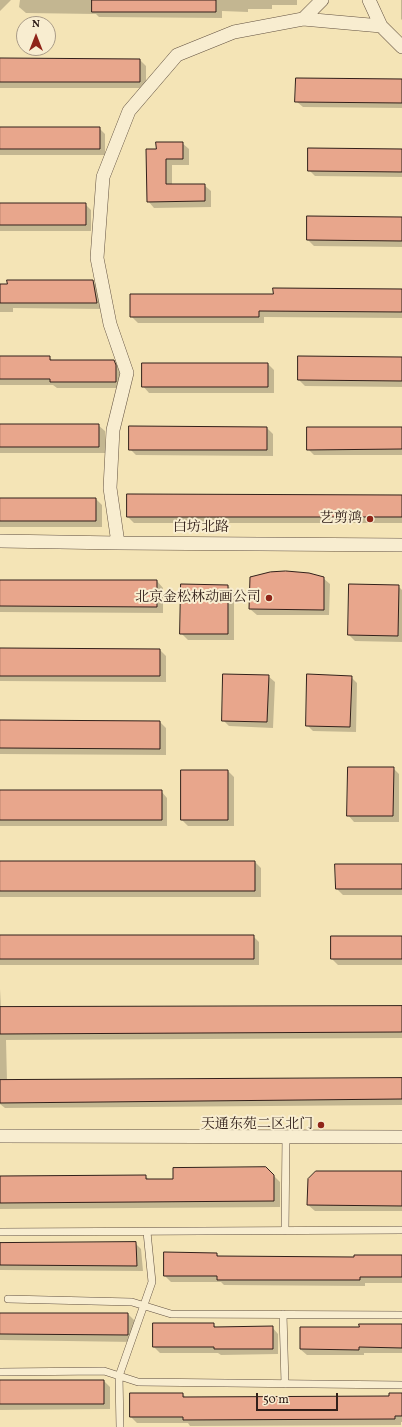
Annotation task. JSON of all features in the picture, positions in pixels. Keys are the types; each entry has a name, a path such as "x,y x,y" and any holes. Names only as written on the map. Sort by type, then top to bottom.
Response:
{"street":[{"path":"303,19 322,0"},
{"path":"369,0 381,26 402,47"},
{"path":"118,544 110,488 112,445 113,430 127,373 110,324 97,258 103,177 129,111 177,55 234,32 303,19 381,26"},
{"name":"白坊北路","path":"0,541 118,544 402,544"},
{"path":"0,1136 402,1137"}],"lane":[{"path":"285,1231 286,1136"},
{"path":"0,1232 402,1230"},
{"path":"120,1427 119,1376 152,1282 147,1232"},
{"path":"8,1299 132,1302 171,1314 402,1315"},
{"path":"283,1314 285,1384"},
{"path":"0,1372 104,1371 138,1382 402,1385"}],"building":[{"path":"92,0 216,0 216,12 92,12"},
{"path":"0,58 140,59 140,82 0,82"},
{"path":"296,78 402,79 402,103 295,102"},
{"path":"0,127 100,127 100,149 0,149"},
{"path":"156,142 183,142 183,159 166,159 166,184 205,184 205,201 147,202 146,149 156,149"},
{"path":"308,148 402,149 402,172 308,171"},
{"path":"0,203 86,203 86,225 0,225"},
{"path":"307,216 402,217 402,241 307,240"},
{"path":"7,280 93,280 97,303 0,303 0,284 7,284"},
{"path":"273,288 402,289 402,312 259,311 259,317 130,317 130,294 273,294"},
{"path":"0,356 50,356 50,360 114,360 116,365 116,382 50,382 50,379 0,379"},
{"path":"298,356 402,357 402,381 298,380"},
{"path":"142,363 268,363 268,387 142,387"},
{"path":"0,424 99,424 99,447 0,447"},
{"path":"129,426 267,427 267,450 129,450"},
{"path":"307,427 402,427 402,449 307,450"},
{"path":"127,494 402,495 402,517 127,517"},
{"path":"0,498 96,498 96,521 0,521"},
{"path":"286,571 309,573 324,577 324,610 249,609 250,577 270,572"},
{"path":"0,580 157,580 157,607 0,606"},
{"path":"181,584 228,585 228,634 180,634"},
{"path":"349,584 399,585 398,636 348,635"},
{"path":"0,648 160,649 160,676 0,676"},
{"path":"223,674 269,675 267,722 222,721"},
{"path":"307,674 352,676 350,727 306,726"},
{"path":"0,720 160,721 160,749 0,748"},
{"path":"348,767 394,767 393,816 347,816"},
{"path":"181,770 228,770 228,820 181,820"},
{"path":"0,790 162,790 162,820 0,820"},
{"path":"0,861 255,861 255,891 0,891"},
{"path":"335,864 402,864 402,889 336,889"},
{"path":"0,935 254,935 254,959 0,959"},
{"path":"331,936 402,936 402,959 331,959"},
{"path":"402,1006 402,1032 0,1034 0,1007"},
{"path":"402,1078 402,1099 0,1103 0,1080"},
{"path":"266,1167 274,1175 274,1201 0,1203 0,1176 146,1175 146,1179 173,1179 173,1168"},
{"path":"316,1171 402,1171 402,1206 307,1205 308,1179"},
{"path":"136,1242 137,1266 0,1265 0,1243"},
{"path":"164,1252 217,1253 217,1256 354,1257 354,1255 402,1255 402,1277 360,1277 360,1280 217,1280 217,1276 164,1276"},
{"path":"0,1313 128,1313 128,1335 0,1334"},
{"path":"153,1323 214,1323 214,1327 273,1326 273,1349 153,1347"},
{"path":"359,1324 402,1324 402,1348 359,1347 359,1350 300,1349 300,1327 359,1327"},
{"path":"0,1380 104,1380 104,1404 0,1404"},
{"path":"130,1393 183,1393 183,1397 389,1396 389,1393 402,1393 402,1416 395,1416 395,1419 183,1420 183,1417 130,1417"}],"place":[{"name":"艺剪鸿","path":"370,519"},
{"name":"北京金松林动画公司","path":"269,598"},
{"name":"天通东苑二区北门","path":"321,1125"}]}
